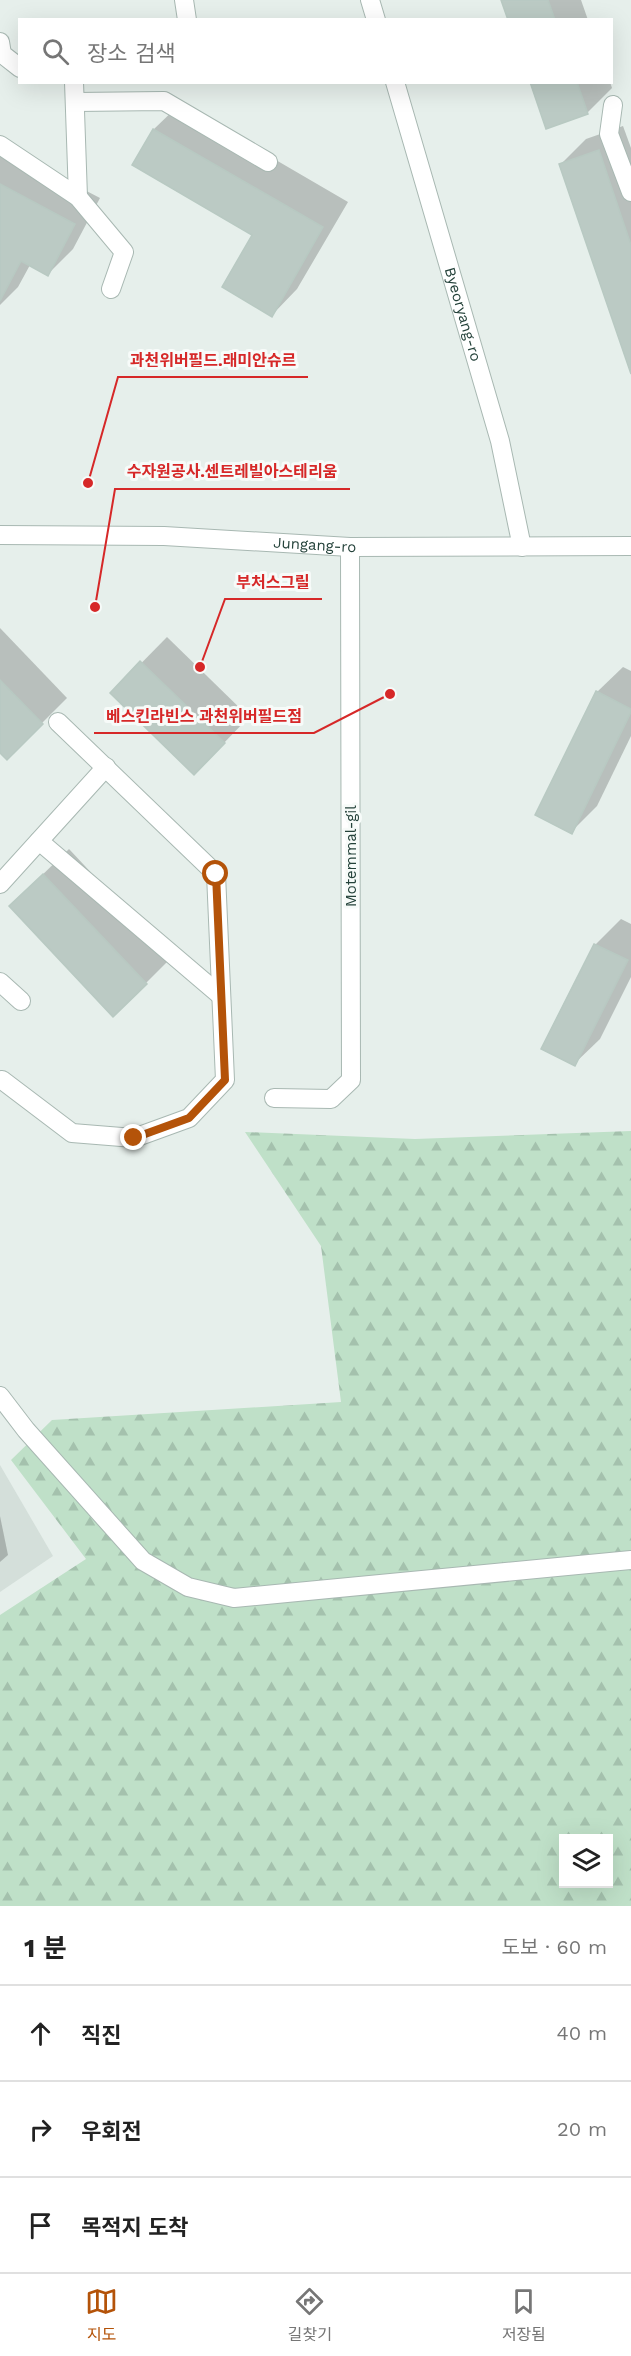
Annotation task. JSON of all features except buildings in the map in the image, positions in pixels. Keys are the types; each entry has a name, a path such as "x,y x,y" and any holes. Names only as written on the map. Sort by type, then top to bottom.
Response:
{"street":[{"path":"184,0 187,18"},
{"path":"370,0 375,18"},
{"path":"1,50 18,66"},
{"path":"74,84 78,197"},
{"name":"Byeoryang-ro","path":"396,84 500,441 522,547"},
{"path":"75,102 165,101 268,162"},
{"path":"613,105 609,134 631,192"},
{"path":"0,145 78,197 124,252 111,289"},
{"name":"Jungang-ro","path":"0,535 164,536 350,547 631,546"},
{"name":"Motemmal-gil","path":"274,1098 331,1099 351,1080 350,547"},
{"path":"2,1080 72,1133 134,1138 189,1118 225,1080 216,874 58,722"},
{"path":"0,884 106,767"},
{"path":"39,841 221,996"},
{"path":"0,982 21,1001"},
{"path":"0,1396 26,1430 143,1561 188,1587 234,1598 631,1560"}],"shaded area":[{"path":"0,1465 53,1556 0,1592"}],"green space":[{"path":"631,1131 631,1906 0,1906 0,1615 86,1559 11,1460 52,1420 341,1402 321,1246 245,1132 415,1139"}],"place":[{"name":"과천위버필드.래미안슈르","path":"88,483"},
{"name":"수자원공사.센트레빌아스테리움","path":"95,607"},
{"name":"부처스그릴","path":"200,667"},
{"name":"베스킨라빈스 과천위버필드점","path":"390,694"}],"route":[{"path":"134,1138 189,1118 225,1080 216,874"}]}
